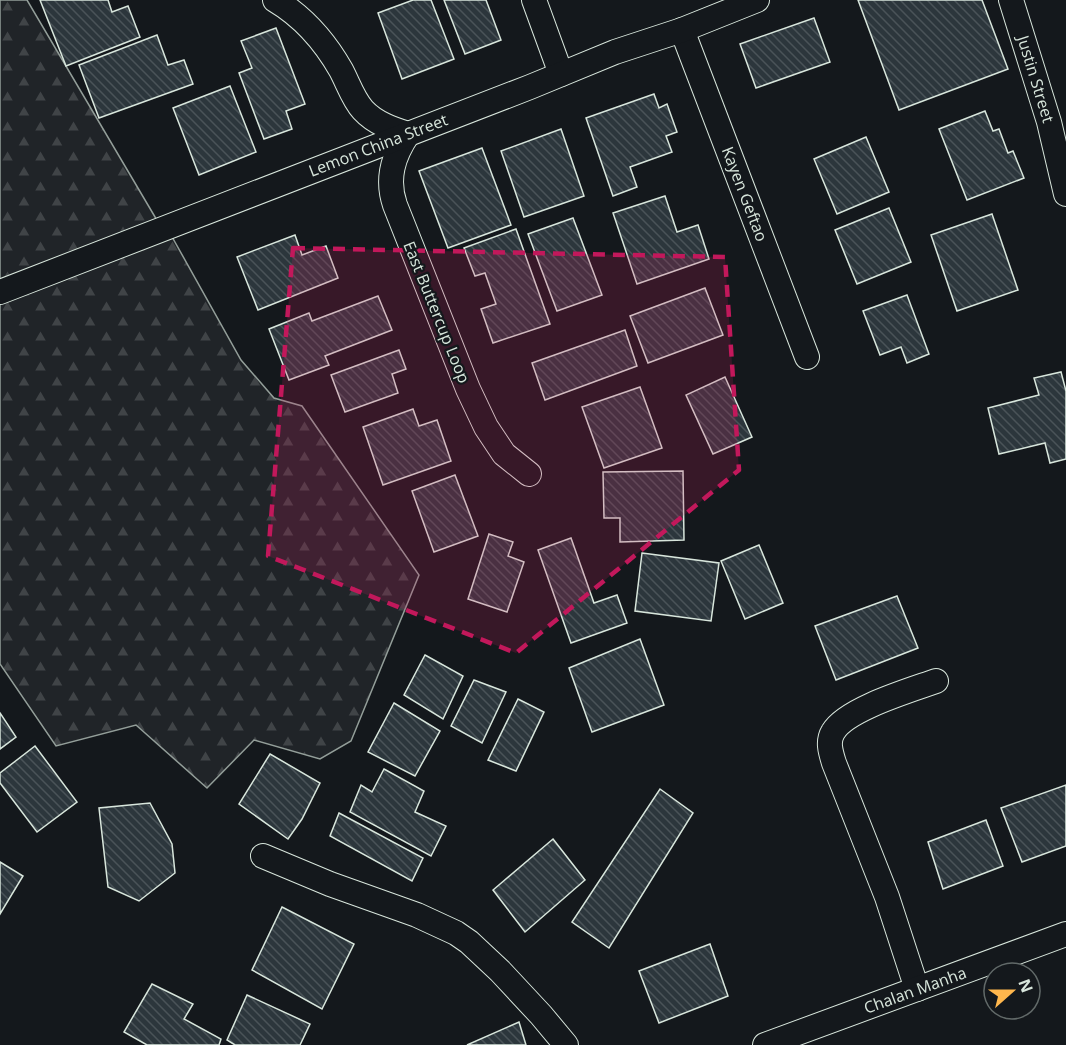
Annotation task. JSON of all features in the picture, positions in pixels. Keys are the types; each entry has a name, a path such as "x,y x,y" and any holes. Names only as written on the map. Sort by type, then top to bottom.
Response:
{"street":[{"path":"275,0 290,10 315,33 335,60 363,110 388,127 408,134"},
{"path":"534,0 561,74"},
{"name":"Lemon China Street","path":"0,292 615,51 682,30 757,0"},
{"name":"Justin Street","path":"1011,0 1049,122 1066,194"},
{"name":"Kayen Geftao","path":"682,30 807,357"},
{"name":"East Buttercup Loop","path":"408,134 399,147 392,169 392,195 395,205 468,389 486,427 504,454 530,474"},
{"path":"916,989 887,897 834,764 829,745 837,726 855,713 936,681"},
{"path":"263,856 330,884 417,915 456,933 500,971 566,1045"},
{"name":"Chalan Manha","path":"765,1045 1066,934"}],"highlighted area":[{"path":"293,248 725,257 739,470 516,653 268,556"}],"green space":[{"path":"0,0 27,0 158,222 0,287"},
{"path":"171,235 241,360 274,398 302,406 419,575 351,741 320,759 254,740 207,788 136,725 56,746 0,664 0,302"}],"building":[{"path":"40,0 108,0 112,12 128,6 140,37 66,66"},
{"path":"413,0 431,0 454,59 402,79 378,13"},
{"path":"444,0 486,0 501,40 465,54"},
{"path":"858,0 982,0 1008,69 899,110"},
{"path":"814,18 830,62 756,88 740,44"},
{"path":"276,28 305,104 286,111 292,129 264,139 239,73 252,68 241,41"},
{"path":"157,35 168,65 184,60 193,84 99,118 79,65"},
{"path":"230,86 256,152 199,175 173,108"},
{"path":"654,94 659,108 667,104 677,132 666,136 672,152 630,167 637,187 613,196 586,118"},
{"path":"985,111 993,131 999,129 1008,153 1013,151 1024,178 967,200 939,129"},
{"path":"561,129 584,196 524,217 501,151"},
{"path":"866,137 889,192 837,214 814,159"},
{"path":"482,148 511,225 448,248 419,171"},
{"path":"665,196 677,232 698,225 709,259 637,284 613,213"},
{"path":"889,208 911,262 857,284 835,230"},
{"path":"992,214 1018,290 957,311 931,235"},
{"path":"573,218 602,295 557,311 528,234"},
{"path":"516,229 550,324 493,343 481,309 496,304 485,273 475,276 464,248"},
{"path":"295,235 302,255 326,246 338,278 258,310 237,257"},
{"path":"705,288 723,335 648,363 630,316"},
{"path":"907,295 929,354 907,363 901,347 880,355 863,311"},
{"path":"378,296 392,330 325,356 329,365 289,380 269,329 309,313 312,321"},
{"path":"625,330 637,366 545,400 532,363"},
{"path":"399,350 406,369 392,374 398,393 345,412 331,375"},
{"path":"1061,372 1066,391 1066,459 1050,463 1045,443 999,454 988,408 1039,395 1034,378"},
{"path":"725,377 752,437 713,454 686,395"},
{"path":"640,387 662,448 604,468 582,407"},
{"path":"413,409 419,426 437,420 451,461 383,485 363,427"},
{"path":"683,471 684,540 620,542 620,518 604,518 603,472"},
{"path":"455,475 478,536 434,552 412,491"},
{"path":"489,534 513,542 508,556 524,562 507,612 468,599"},
{"path":"571,538 594,603 617,595 627,623 571,643 538,550"},
{"path":"759,545 783,603 745,619 721,561"},
{"path":"642,553 719,563 711,621 635,611"},
{"path":"897,596 918,648 836,680 815,626"},
{"path":"640,639 664,705 592,732 569,668"},
{"path":"425,655 463,676 443,719 404,695"},
{"path":"474,680 506,692 482,743 451,726"},
{"path":"518,699 544,712 516,771 488,760"},
{"path":"394,703 440,731 415,776 368,752"},
{"path":"0,713 16,737 0,749"},
{"path":"35,746 77,802 37,832 0,783 0,773"},
{"path":"270,754 320,783 302,819 288,839 239,804"},
{"path":"384,769 424,791 415,812 446,826 431,856 350,812 361,785 372,792"},
{"path":"1066,785 1066,846 1022,862 1001,808"},
{"path":"660,789 693,813 609,948 572,922"},
{"path":"150,803 172,844 175,873 139,901 108,887 99,808"},
{"path":"339,813 423,858 412,881 330,836"},
{"path":"986,820 1003,866 943,889 928,842"},
{"path":"553,839 585,880 525,932 493,890"},
{"path":"0,862 23,876 0,914"},
{"path":"282,907 354,944 322,1009 252,970"},
{"path":"710,944 728,996 659,1023 639,971"},
{"path":"152,984 193,1004 184,1019 221,1039 219,1045 147,1045 124,1032"},
{"path":"247,995 310,1024 300,1045 235,1045 227,1040"},
{"path":"519,1022 526,1045 467,1045"}]}
